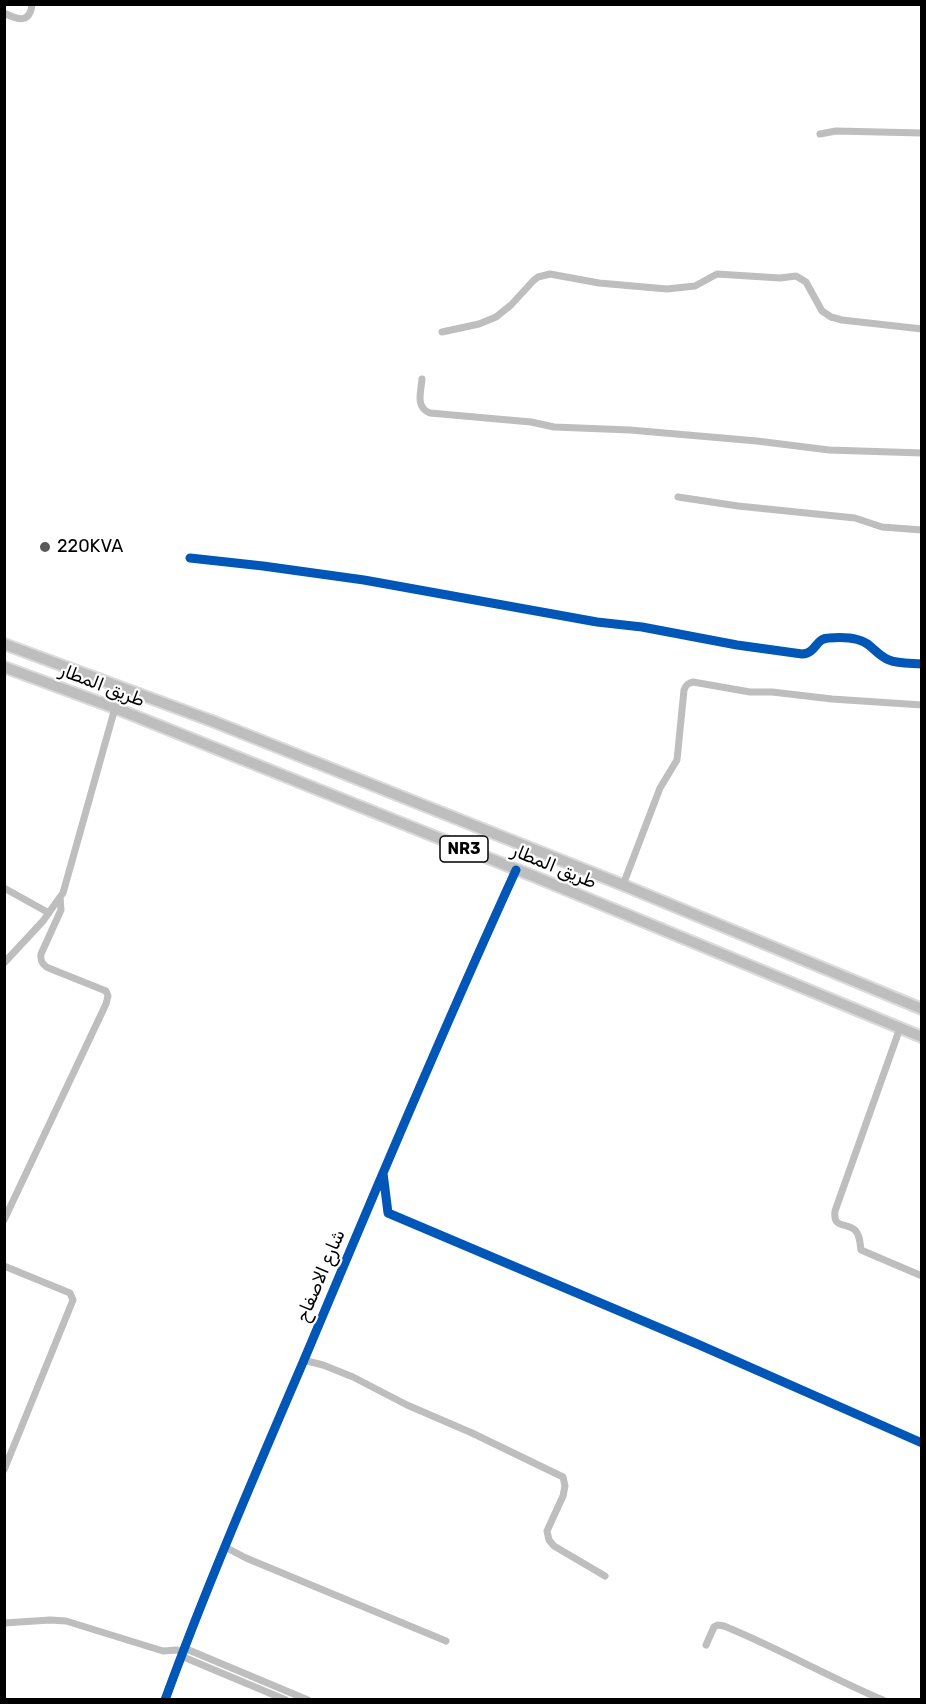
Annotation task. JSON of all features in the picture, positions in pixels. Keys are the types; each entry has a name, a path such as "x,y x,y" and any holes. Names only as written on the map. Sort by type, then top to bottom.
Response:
{"highway":[{"name":"طريق المطار","path":"4,645 212,720 623,885 921,1009"},
{"name":"طريق المطار","path":"4,667 115,708 921,1037"}],"street":[{"path":"4,13 22,19 28,16 32,4"},
{"path":"820,134 836,131 921,133"},
{"path":"442,332 479,324 496,317 538,277 550,274 599,283 666,289 694,286 717,274 780,278 796,276 806,282 817,305 831,317 921,329"},
{"path":"422,379 420,403 424,411 430,413 531,422 554,428 630,430 749,440 829,450 921,453"},
{"path":"678,497 738,506 855,518 882,527 921,530"},
{"path":"190,558 364,580 597,622 635,626 736,645 802,654 812,651 820,641 826,638 858,640 891,661 921,664"},
{"path":"623,885 660,788 677,759 684,690 687,684 693,682 750,692 921,705"},
{"path":"4,963 49,913 63,893 115,708"},
{"name":"شارع الاصفاح","path":"165,1700 225,1547 303,1360 423,1078 516,870"},
{"path":"4,888 49,913"},
{"path":"4,1220 108,996 106,991 44,966 40,960 61,910 60,897"},
{"path":"900,1028 834,1219 837,1223 855,1230 860,1240 861,1250 921,1276"},
{"path":"383,1173 388,1213 695,1343 921,1443"},
{"path":"4,1266 70,1293 73,1300 4,1470"},
{"path":"303,1360 353,1377 398,1401 480,1437 563,1478 565,1486 563,1496 547,1531 549,1540 554,1546 605,1576"},
{"path":"225,1547 246,1558 446,1641"},
{"path":"4,1623 66,1621 163,1651 177,1650 308,1700"},
{"path":"706,1646 714,1627 724,1626 883,1700"},
{"path":"183,1652 286,1700"}],"cycle path":[{"path":"190,558 364,580 597,622 642,627 737,645 802,654 811,651 821,640 850,638 866,643 889,660 922,664"},
{"path":"165,1700 250,1486 408,1114 516,870"},
{"path":"383,1173 388,1213 695,1343 922,1443"}],"place":[{"name":"220KVA","path":"45,547"}]}
